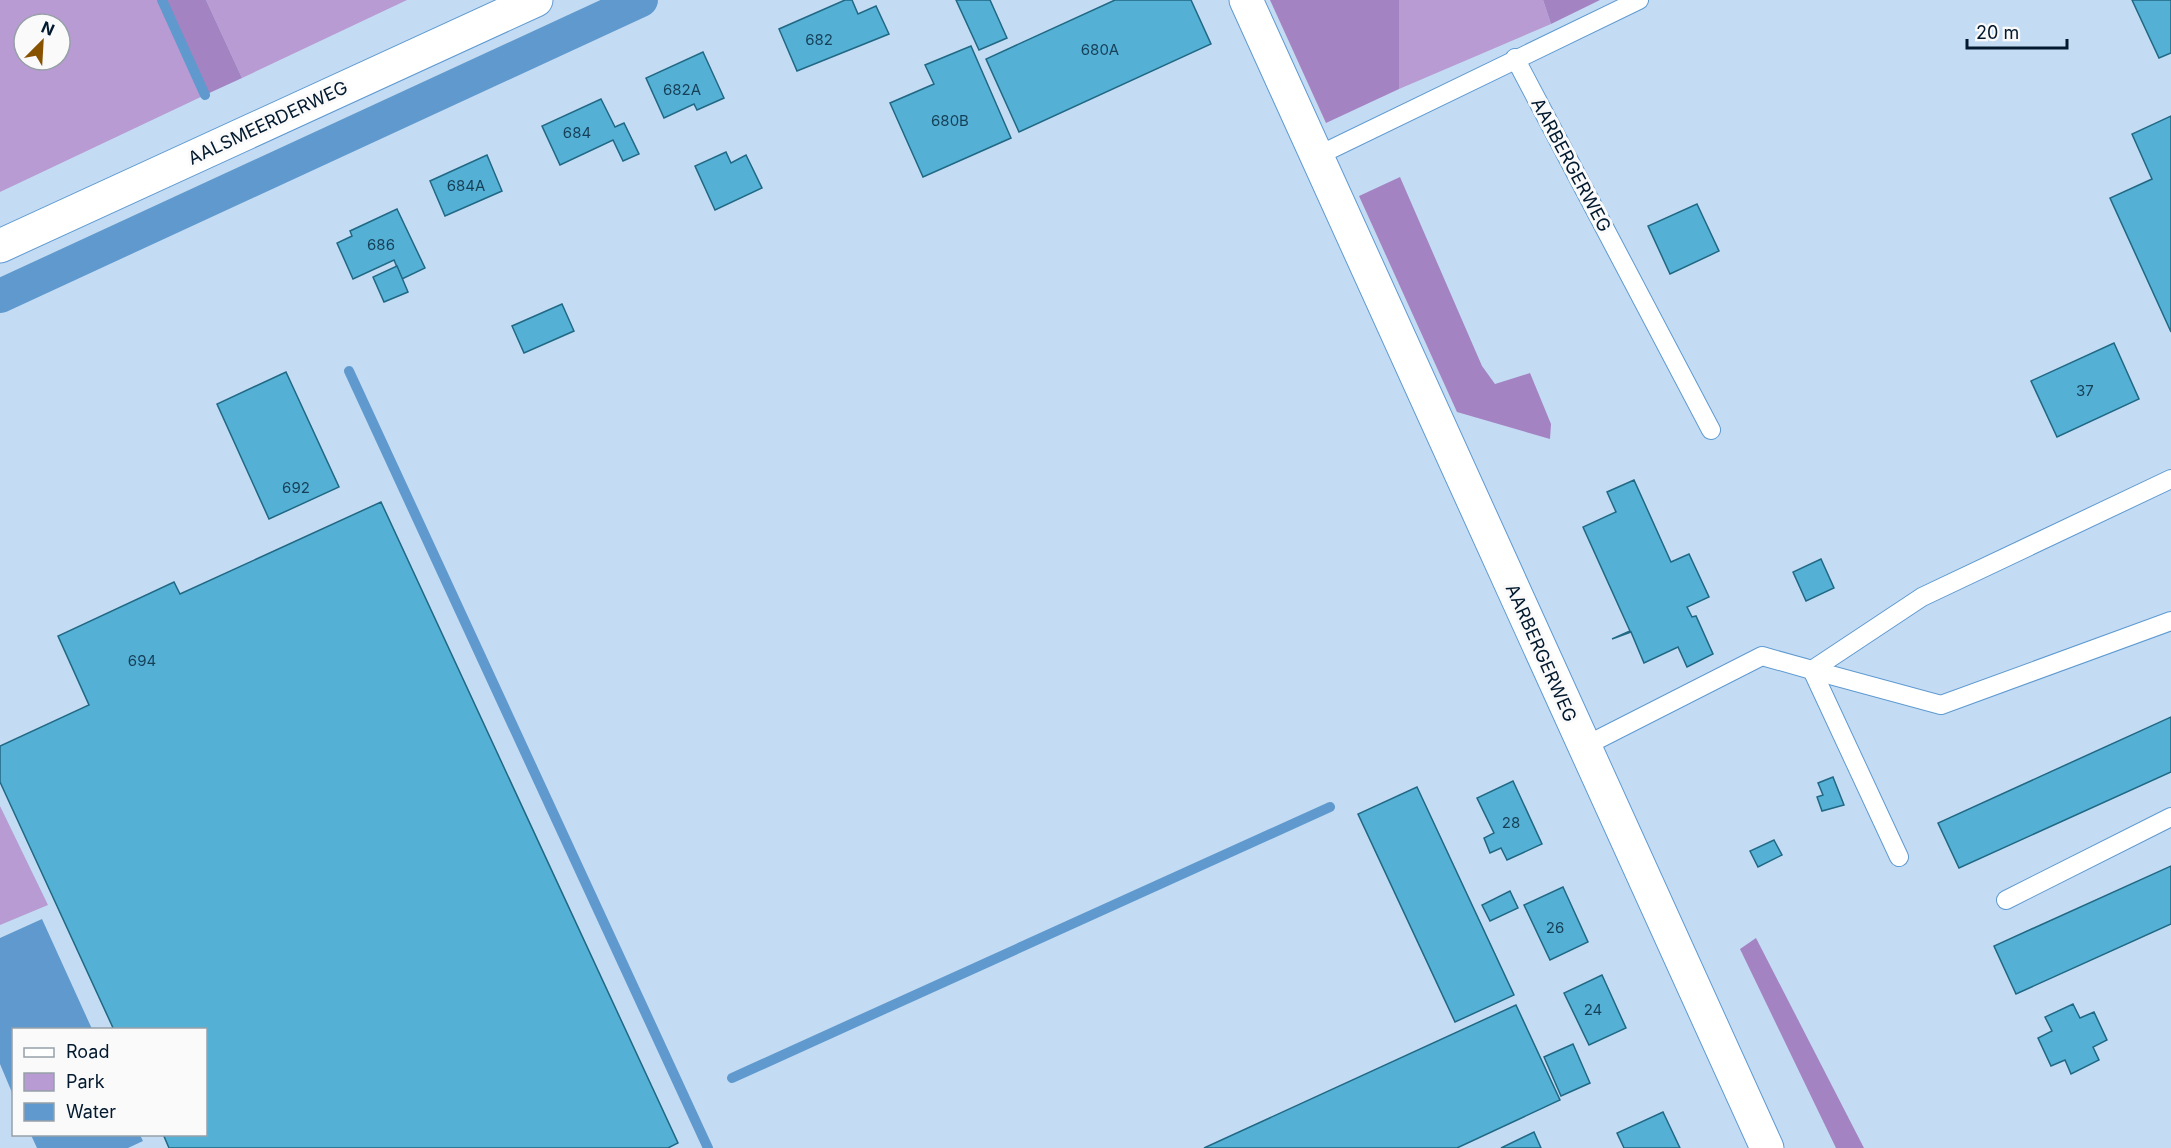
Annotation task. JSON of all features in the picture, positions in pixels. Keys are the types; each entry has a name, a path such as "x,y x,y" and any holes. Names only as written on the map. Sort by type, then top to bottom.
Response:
{"street":[{"name":"AALSMEERDERWEG","path":"0,246 536,0"},
{"name":"AARBERGERWEG","path":"1246,0 1583,747 1767,1148"}],"lane":[{"path":"1317,156 1515,58 1639,0"},
{"name":"AARBERGERWEG","path":"1515,58 1711,430"},
{"path":"1812,670 1922,597 2171,479"},
{"path":"1583,747 1762,656 1941,705 2171,621"},
{"path":"1812,670 1899,857"},
{"path":"2006,900 2171,817"}],"green space":[{"path":"0,0 162,0 205,95 0,192"},
{"path":"206,0 407,0 242,78"},
{"path":"1399,0 1543,0 1551,24 1399,89"},
{"path":"0,806 48,905 0,925"}],"shaded area":[{"path":"162,0 206,0 242,78 205,95"},
{"path":"1270,0 1399,0 1399,89 1326,123"},
{"path":"1543,0 1600,0 1551,24"},
{"path":"1400,177 1482,366 1495,384 1530,373 1551,424 1550,439 1457,412 1359,196"},
{"path":"1756,938 1864,1148 1836,1148 1740,949"}],"water":[{"path":"42,919 92,1028 12,1028 12,1093 0,1064 0,938"},
{"path":"31,1136 140,1136 143,1141 128,1148 37,1148"}],"building":[{"path":"845,0 852,0 858,14 876,6 889,34 797,71 779,29"},
{"path":"956,0 990,0 1007,38 979,50"},
{"path":"1115,0 1191,0 1211,44 1019,132 986,59"},
{"path":"2132,0 2171,0 2171,53 2159,58"},
{"path":"971,46 1011,138 923,177 890,103 934,84 925,65"},
{"path":"703,52 724,98 697,110 694,104 664,118 646,78"},
{"path":"601,99 615,127 624,123 639,154 623,161 613,140 560,165 542,126"},
{"path":"2171,116 2171,332 2110,198 2152,179 2132,134"},
{"path":"726,152 731,163 746,155 762,188 715,210 695,166"},
{"path":"487,155 502,191 445,216 430,181"},
{"path":"1697,204 1719,251 1670,274 1648,226"},
{"path":"397,209 425,268 402,279 394,260 353,279 337,243 352,236 350,231"},
{"path":"397,266 408,292 384,302 373,277"},
{"path":"562,304 574,331 524,353 512,326"},
{"path":"2114,343 2139,399 2057,437 2031,381"},
{"path":"286,372 339,487 269,519 217,404"},
{"path":"1634,480 1671,562 1689,554 1709,597 1687,607 1692,617 1696,616 1713,654 1687,667 1678,647 1644,663 1631,632 1612,639 1630,631 1583,527 1616,512 1607,492"},
{"path":"381,502 678,1143 668,1148 169,1148 164,1136 207,1136 207,1028 113,1028 0,782 0,746 89,705 58,636 174,582 180,594"},
{"path":"1821,559 1834,588 1806,601 1793,572"},
{"path":"2171,717 2171,772 1959,868 1938,823"},
{"path":"1833,777 1844,805 1822,811 1817,797 1823,795 1818,783"},
{"path":"1513,781 1542,844 1507,860 1501,848 1490,853 1484,838 1494,833 1477,798"},
{"path":"1417,787 1514,995 1455,1022 1358,814"},
{"path":"1774,840 1782,855 1758,867 1750,851"},
{"path":"2171,866 2171,924 2016,994 1994,946"},
{"path":"1563,887 1588,942 1550,960 1524,905"},
{"path":"1510,891 1518,908 1490,921 1482,905"},
{"path":"1602,975 1626,1028 1589,1045 1564,993"},
{"path":"2073,1004 2080,1018 2094,1012 2107,1040 2093,1047 2099,1060 2071,1074 2065,1060 2051,1066 2038,1038 2052,1031 2045,1017"},
{"path":"1516,1005 1560,1100 1457,1148 1204,1148"},
{"path":"1573,1044 1590,1083 1561,1096 1544,1057"},
{"path":"1663,1112 1680,1148 1624,1148 1617,1133"},
{"path":"1534,1132 1541,1148 1501,1148"}],"waterway":[{"path":"162,0 205,95"},
{"path":"0,296 641,0"},
{"path":"349,371 708,1148"},
{"path":"732,1078 1330,807"}]}
